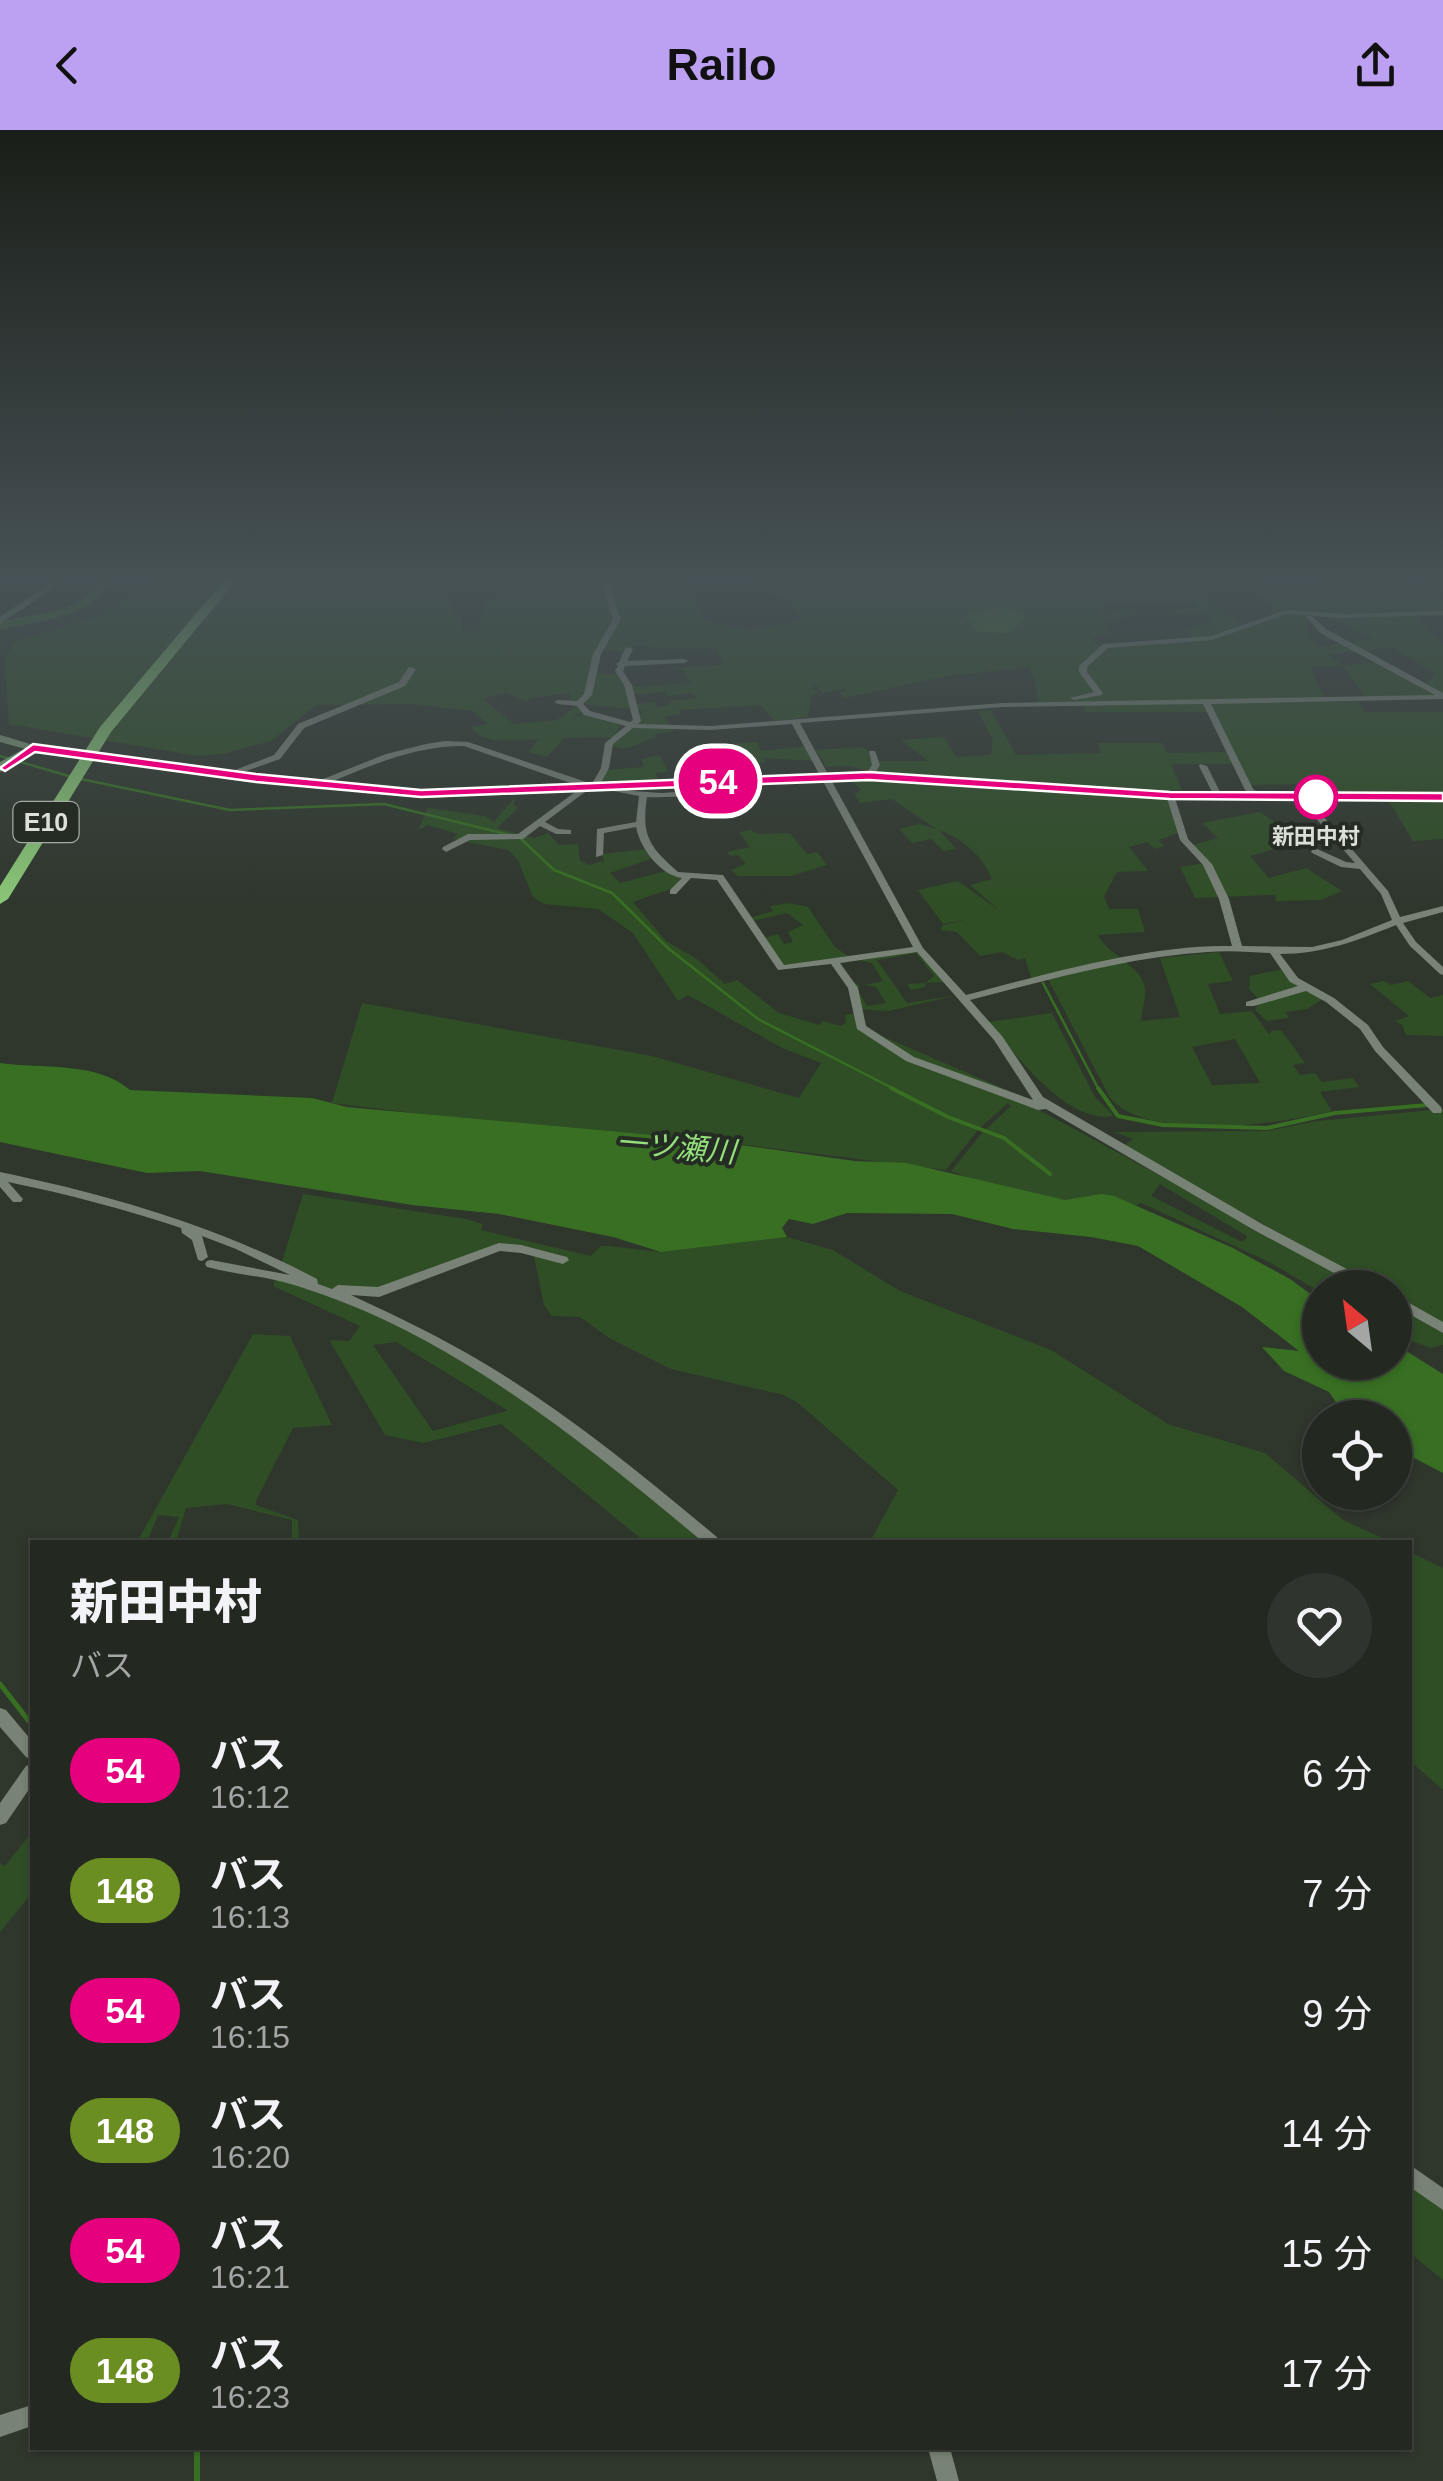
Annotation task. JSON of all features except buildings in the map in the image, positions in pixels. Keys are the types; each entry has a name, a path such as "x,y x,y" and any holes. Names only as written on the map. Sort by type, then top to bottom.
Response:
{"highway":[{"name":"E10","path":"0,899 105,730 141,687"}],"main road":[{"path":"0,738 33,748 226,774 421,794 869,776 1170,796 1443,797"},
{"path":"0,768 33,748"}],"street":[{"path":"226,774 276,757 301,726 395,687"},
{"path":"579,704 588,696 590,687"},
{"path":"446,849 468,838 520,837 594,788 604,770 609,743 637,721 627,687"},
{"path":"1038,704 1099,693 1094,687"},
{"path":"558,702 579,704 587,713 634,726 712,728 1038,704 1207,704 1443,696"},
{"path":"1207,704 1249,790 1260,797"},
{"path":"874,716 881,726"},
{"path":"796,722 919,949 998,1038 1039,1100 1340,1270"},
{"path":"316,785 414,747 445,742 466,744 594,788 642,796 691,793 721,786 724,781"},
{"path":"869,776 876,766 872,753"},
{"path":"1203,766 1218,796"},
{"path":"642,796 638,824 642,842 676,875 720,877 781,968 919,949"},
{"path":"1170,796 1184,840 1207,864 1224,898 1238,948"},
{"path":"1302,797 1385,892 1396,919 1413,944 1443,972"},
{"path":"540,822 556,831 568,832"},
{"path":"599,854 600,831 638,824"},
{"path":"1315,851 1344,865 1362,867"},
{"path":"674,892 686,878"},
{"path":"964,999 1123,961 1238,948 1312,950 1396,919 1443,908"},
{"path":"1272,950 1283,969 1304,988 1330,1000 1364,1027 1379,1049 1434,1107"},
{"path":"834,961 853,988 861,1027 910,1059 1058,1114"},
{"path":"1250,1004 1304,988"},
{"path":"0,1178 17,1199"},
{"path":"0,1178 115,1203 292,1270 453,1354 528,1400 710,1540"},
{"path":"180,1225 197,1238 206,1260 325,1288 379,1292 499,1247 521,1248 563,1260"},
{"path":"1412,1310 1443,1328"},
{"path":"0,1716 30,1750"},
{"path":"0,1817 30,1775"},
{"path":"1412,2177 1443,2200"},
{"path":"0,2426 30,2417"},
{"path":"940,2450 948,2481"}],"shaded area":[{"path":"7,687 812,687 819,693 811,696 808,717 775,721 760,705 680,710 680,714 664,717 675,731 655,734 655,738 627,748 609,743 640,725 638,714 649,710 638,711 636,704 657,702 656,708 670,701 697,698 691,693 630,695 633,709 580,704 583,710 571,720 582,714 621,725 617,729 621,731 613,737 564,738 547,757 528,752 539,739 501,740 477,733 471,727 488,724 473,711 410,704 316,705 271,741 223,754 198,756 9,724","holes":["506,692 527,702 531,698 569,693 571,699 563,702 577,705 557,720 514,724 483,699"]},
{"path":"817,687 897,687 844,698 840,693 849,688 821,693"},
{"path":"1036,687 1319,687 1325,699 1038,703"},
{"path":"1358,687 1443,687 1443,696 1366,698"},
{"path":"1358,701 1365,712 1443,712 1443,793 1317,793 1311,784 1246,785 1235,764 1171,764 1183,792 873,772 849,766 826,767 816,750 864,747 876,761 928,761 901,740 944,737 956,757 991,755 993,740 978,711 991,710 1016,755 1101,753 1098,743 1162,743 1167,753 1229,752 1210,712 1085,712 1084,706"},
{"path":"757,742 761,751 806,746 814,761 764,758 765,762 737,764 741,773 753,774 738,778 731,758 715,759 707,746"},
{"path":"660,755 668,772 656,773 658,782 596,785 604,770 644,767 641,759"},
{"path":"851,780 1171,799 1181,832 1159,840 1164,846 1155,849 1147,842 1129,847 1148,871 1117,872 1104,896 1109,909 1138,909 1145,932 1098,935 1142,980 1145,992 1141,1021 1180,1017 1160,958 1219,952 1233,981 1208,984 1220,1014 1252,1011 1269,1034 1282,1031 1305,1063 1293,1065 1300,1075 1315,1073 1322,1082 1353,1078 1359,1087 1320,1092 1332,1111 1280,1121 1183,1125 1129,1112 1110,1098 1047,977 1032,981 1025,958 1018,960 1002,952 980,956 957,932 940,930 943,925 968,919 943,924 918,890 958,881 1000,911 970,885 992,879 977,855 939,830 956,849 944,851 931,839 912,843 899,829 920,824 936,829 892,799 860,803 854,794 861,790","holes":["1235,1039 1260,1083 1212,1085 1192,1047"]},
{"path":"516,796 513,805 518,808 497,828 534,838 548,833 559,845 578,844 580,860 589,865 604,861 602,854 649,849 656,857 610,873 620,883 670,870 687,878 679,886 633,902 666,941 697,959 725,984 737,980 779,1013 819,1025 823,1021 841,1026 846,1022 845,1015 858,1013 861,1027 1035,1102 1017,1098 1335,1270 1302,1270 1302,1281 1269,1262 1141,1203 1132,1207 1106,1197 1036,1197 951,1171 1011,1106 1008,1103 978,1130 946,1170 698,1139 480,1121 332,1103 362,1003 652,1056 799,1098 821,1063 782,1048 688,995 678,1001 633,933 598,909 544,904 533,897 518,860 508,850 453,839 458,834 428,825 418,830 428,808 485,816 494,822","holes":["1160,1184 1247,1236 1242,1242 1151,1196"]},
{"path":"1389,801 1443,801 1443,839 1413,841"},
{"path":"1260,812 1302,841 1250,856 1269,878 1306,868 1342,891 1321,900 1276,901 1275,895 1195,898 1180,867 1205,863 1190,846 1218,838 1202,823"},
{"path":"751,830 757,834 790,833 807,854 817,852 827,865 791,876 738,876 731,870 746,864 738,855 730,856 727,852 750,847 739,832"},
{"path":"789,903 808,907 835,947 848,956 784,966 764,938 778,934 784,944 793,942 788,932 803,925 787,913 752,921 749,918 773,911 770,906"},
{"path":"919,950 946,982 925,983 934,976 916,953 877,960 907,1003 958,995 889,1011 858,1009 849,979 859,985 867,1006 886,1003 876,987 864,985 883,981 872,963 858,960 839,964 838,960"},
{"path":"1283,969 1325,998 1307,1009 1286,1012 1289,1018 1267,1021 1255,1010 1260,1001 1249,989 1250,976"},
{"path":"1384,981 1391,985 1408,981 1430,998 1443,995 1443,1036 1406,1035 1402,1025 1395,1021 1409,1016 1370,984"},
{"path":"925,983 925,987 911,990 907,984"},
{"path":"1052,1013 1095,1097 1114,1116 1096,1116 1061,1099 1028,1069 989,1022"},
{"path":"1443,1109 1443,1324 1412,1307 1412,1270 1347,1270 1122,1147 1133,1139 1114,1132 1267,1131 1317,1121"},
{"path":"303,1194 466,1219 483,1224 481,1230 591,1256 601,1246 661,1252 787,1237 833,1250 900,1291 1051,1350 1168,1424 1265,1453 1302,1485 1302,1510 1331,1510 1343,1520 1387,1540 871,1540 898,1490 798,1403 784,1395 671,1369 609,1338 580,1317 552,1316 544,1305 533,1252 499,1247 379,1292 334,1290 491,1376 664,1501 711,1540 643,1540 501,1424 423,1443 385,1435 329,1340 349,1341 360,1326 273,1286 276,1276 316,1285 281,1265","holes":["396,1342 507,1410 433,1431 373,1345"]},
{"path":"1412,1314 1443,1331 1443,1345 1431,1348 1412,1341"},
{"path":"253,1334 290,1336 332,1425 293,1428 256,1505 298,1520 299,1540 292,1540 292,1520 227,1504 186,1508 177,1540 169,1540 179,1517 158,1515 148,1540 138,1540"},
{"path":"1412,1553 1443,1568 1443,1790 1412,1763"},
{"path":"30,1835 30,1895 0,1932 0,1863 5,1866"},
{"path":"1412,2177 1443,2200 1443,2280 1412,2255"}],"water":[{"name":"一ツ瀬川","path":"0,1063 85,1070 102,1074 130,1090 312,1098 347,1107 697,1139 855,1161 907,1163 1065,1200 1101,1194 1114,1196 1233,1248 1302,1288 1302,1379 1284,1371 1262,1347 1299,1351 1242,1307 1138,1246 1091,1237 1013,1229 952,1214 847,1213 813,1224 789,1219 782,1228 787,1237 661,1252 613,1237 499,1214 412,1205 200,1171 147,1173 0,1142"},
{"path":"1412,1355 1443,1374 1443,1473 1412,1457 1412,1400 1334,1400 1329,1392 1303,1380 1412,1380"}],"waterway":[{"path":"0,756 72,777"},
{"path":"81,779 230,810 384,804 510,835"},
{"path":"519,837 554,870 612,893 669,949 758,1019 896,1090"},
{"path":"1043,983 1099,1090"},
{"path":"891,1088 948,1117 1004,1138 1050,1174"},
{"path":"1098,1088 1118,1116 1163,1125 1267,1128 1335,1113 1427,1105"},
{"path":"0,1684 30,1722"},
{"path":"197,2450 197,2481"}],"bus line":[{"name":"54","path":"0,768 33,748 256,778 421,794 869,776 1170,796 1443,797"}],"place":[{"name":"新田中村","path":"1316,797"}]}
